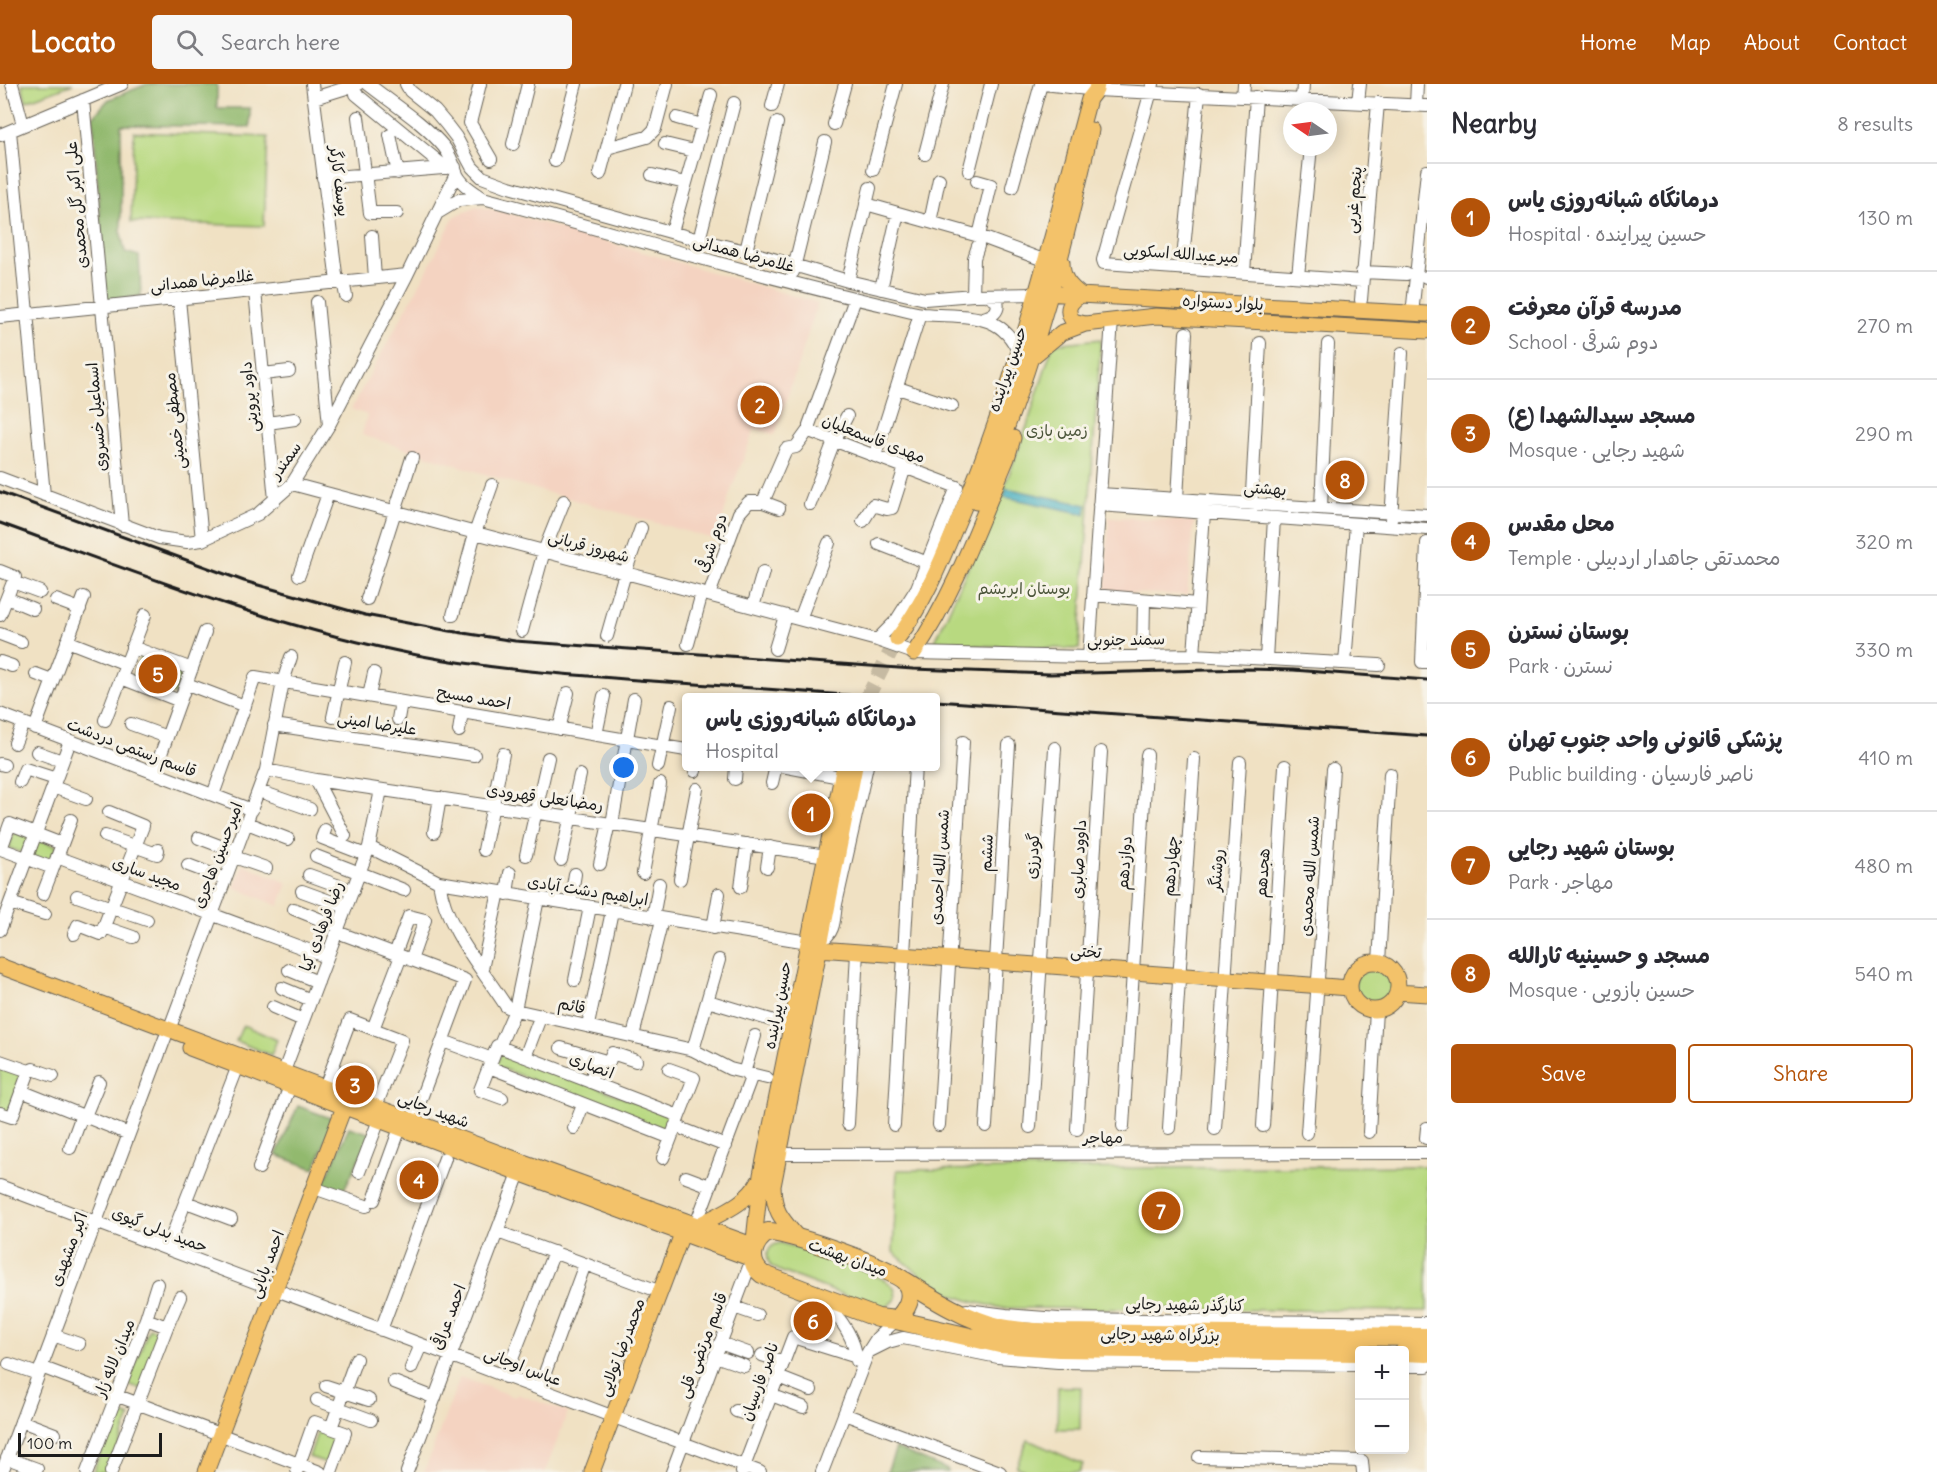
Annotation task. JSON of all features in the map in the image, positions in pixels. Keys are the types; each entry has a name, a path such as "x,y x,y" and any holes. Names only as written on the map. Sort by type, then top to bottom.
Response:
{"highway":[{"name":"میدان بهشت","path":"754,1250 762,1236 774,1232 890,1272 905,1281 909,1290 909,1300 905,1310 896,1320"},
{"path":"754,1250 755,1267 762,1274 878,1318 896,1320"},
{"name":"بزرگراه شهید رجایی","path":"905,1281 963,1314 1003,1328 1032,1332 1427,1338"},
{"path":"923,1334 912,1311 916,1299 937,1300"},
{"name":"بزرگراه شهید رجایی","path":"896,1320 923,1334 1000,1344 1059,1348 1355,1352"},
{"path":"1409,1352 1427,1353"}],"main road":[{"name":"حسین پیراینده","path":"906,645 914,617 952,535 1024,357 1044,293 1061,252 1098,100 1096,87"},
{"name":"حسین پیراینده","path":"1044,293 1046,261 1089,99 1096,87"},
{"path":"1061,252 1062,271 1067,284 1081,295 1071,300 1068,307 1069,315 1073,321 1085,324"},
{"name":"بلوار دستواره","path":"1044,293 1427,314"},
{"name":"بلوار دستواره","path":"1024,357 1061,333 1085,324 1156,316 1427,331"},
{"path":"1033,331 1085,324"},
{"name":"حسین پیراینده","path":"906,645 931,628 1007,458 1014,433 1014,405 1024,357"},
{"name":"حسین پیراینده","path":"754,1250 761,1175 791,1026 816,944 839,771"},
{"name":"حسین پیراینده","path":"774,1202 773,1186 778,1154 816,944 854,771"},
{"name":"تختی","path":"816,944 858,952 904,956 1350,988"},
{"path":"1379,962 1386,965 1396,976 1397,992 1390,1004 1376,1010 1362,1006 1352,995 1350,988 1353,974 1358,968 1364,963 1379,962"},
{"name":"شهید رجایی","path":"0,966 167,1034 238,1066 290,1086 346,1101 521,1168 682,1234 754,1250"},
{"name":"شهید رجایی","path":"0,976 167,1034 284,1071 325,1087 346,1101"},
{"path":"1397,992 1427,994"},
{"name":"احمد بابایی","path":"206,1472 346,1101"},
{"name":"شهید رجایی","path":"521,1168 697,1224 754,1250"},
{"path":"697,1224 747,1198 761,1175"},
{"path":"757,1208 760,1219 766,1222 771,1221 774,1217 774,1202"},
{"path":"774,1202 777,1211 799,1239"},
{"name":"محمدرضا تولایی","path":"592,1472 682,1234"}],"street":[{"path":"12,84 23,125"},
{"name":"یوسف کارگر","path":"312,84 323,178 340,282 346,296"},
{"path":"368,84 444,147 452,160 453,170"},
{"name":"غلامرضا همدانی","path":"406,84 410,91 435,111 446,124 456,137 472,167 482,177 509,187 848,281 925,299 1044,293"},
{"path":"480,84 470,123 491,159"},
{"path":"513,144 528,84"},
{"path":"555,161 576,84"},
{"path":"600,174 624,84"},
{"path":"607,148 647,137 655,129 667,84"},
{"path":"772,106 778,84"},
{"path":"834,124 845,84"},
{"path":"873,170 896,84"},
{"path":"925,154 943,84"},
{"path":"973,295 974,258 991,184 973,176 991,84"},
{"path":"1012,187 1043,84 1152,88 1199,94 1248,93 1302,99 1308,102"},
{"path":"1302,99 1303,84"},
{"path":"1358,102 1360,84"},
{"path":"1337,104 1358,102 1421,105 1417,84"},
{"path":"44,495 27,315 5,133 118,85"},
{"path":"314,98 352,88 453,170"},
{"name":"میرعبدالله اسکویی","path":"1152,88 1102,260 1107,264 1298,276 1406,274"},
{"path":"1244,273 1248,93"},
{"path":"1182,268 1199,94"},
{"path":"672,232 711,95"},
{"name":"علی اکبر گل محمدی","path":"83,100 102,307"},
{"path":"699,240 734,103"},
{"name":"پنجم غربی","path":"1361,300 1378,103"},
{"path":"358,117 370,213 397,213"},
{"path":"677,118 702,125"},
{"path":"746,251 777,123"},
{"path":"390,135 398,173"},
{"path":"790,282 825,142"},
{"path":"665,144 694,151"},
{"path":"1298,276 1310,156"},
{"path":"323,178 453,170"},
{"name":"غلامرضا همدانی","path":"453,170 465,186 483,198 695,258 920,314 983,318"},
{"name":"سمندر","path":"0,478 122,525 171,541 202,540 258,514 292,484 329,425 438,213 453,170"},
{"path":"1413,305 1427,171"},
{"path":"652,175 685,183"},
{"path":"930,222 939,178"},
{"path":"848,281 870,188"},
{"path":"438,213 459,200 483,198"},
{"path":"867,204 930,222 978,241 1046,261"},
{"path":"881,289 898,213"},
{"path":"372,236 375,278"},
{"name":"غلامرضا همدانی","path":"0,317 407,275"},
{"name":"داود پروینی","path":"255,291 275,500"},
{"path":"983,318 996,312 998,305 997,301 987,295"},
{"name":"مصطفی خمینی","path":"179,299 202,540"},
{"name":"مهدی قاسمعلیان","path":"855,299 808,425 809,429 834,441 957,487 928,563"},
{"path":"317,302 329,425"},
{"name":"اسماعیل خسروی","path":"102,307 122,525"},
{"path":"876,456 920,314"},
{"path":"983,318 1002,328 1024,357"},
{"path":"1089,657 1112,320"},
{"path":"1177,499 1186,333"},
{"path":"1251,510 1260,343"},
{"path":"1321,508 1328,344"},
{"path":"1391,526 1402,353"},
{"path":"263,374 289,371"},
{"path":"898,388 952,406"},
{"path":"810,504 834,441 847,416"},
{"path":"268,423 295,419"},
{"path":"779,508 763,502 786,449 796,447 809,429"},
{"path":"367,599 412,458"},
{"path":"863,521 873,505 892,508 905,467"},
{"name":"شهروز قربانی","path":"292,484 877,640"},
{"path":"453,615 492,485"},
{"path":"299,575 328,494"},
{"name":"بهشتی","path":"1100,500 1177,499 1251,510 1321,508 1427,515"},
{"path":"1100,500 1204,513 1251,510 1274,518 1427,529"},
{"path":"522,631 544,551 564,501"},
{"name":"دوم شرقی","path":"688,644 739,513 749,502 763,502"},
{"path":"1194,655 1204,513"},
{"path":"1266,658 1274,518"},
{"path":"1345,663 1356,524"},
{"path":"607,636 641,528"},
{"path":"800,620 829,543"},
{"path":"1424,662 1427,543"},
{"path":"877,640 896,621 917,588 928,563 879,544"},
{"path":"0,571 40,592"},
{"path":"753,607 763,572"},
{"path":"0,615 14,579"},
{"path":"1093,595 1197,604"},
{"path":"7,598 33,609"},
{"path":"15,743 29,725 52,680 82,603 56,600"},
{"path":"1143,655 1144,600"},
{"path":"105,720 145,615"},
{"path":"775,649 785,616"},
{"path":"154,773 205,632"},
{"path":"0,634 21,642"},
{"name":"سمند جنوبی","path":"877,640 906,645 1089,657 1194,655 1378,665"},
{"path":"67,641 126,664"},
{"path":"132,647 192,669"},
{"name":"امیرحسین هاجری","path":"167,1034 266,770 282,685 291,657"},
{"path":"0,662 12,666"},
{"path":"333,717 345,662"},
{"path":"36,674 52,680"},
{"path":"369,696 374,674"},
{"name":"احمد مسیح","path":"245,706 255,677 282,685 338,691 682,749"},
{"path":"121,678 180,701"},
{"path":"187,684 245,706 213,795"},
{"path":"559,729 568,693"},
{"path":"596,735 604,696"},
{"path":"600,864 611,824 634,699"},
{"path":"398,719 401,702"},
{"path":"658,766 671,706"},
{"path":"459,731 462,712"},
{"name":"قاسم رستمی دردشت","path":"0,714 252,810"},
{"path":"131,724 166,737"},
{"name":"علیرضا امینی","path":"274,725 474,755"},
{"path":"0,930 70,741"},
{"name":"شمس الله احمدی","path":"939,1125 963,742"},
{"name":"ششم","path":"986,1126 1009,745"},
{"name":"گودرزی","path":"1030,1127 1056,748"},
{"path":"37,752 62,761"},
{"name":"داوود صابری","path":"1077,1129 1101,752"},
{"path":"484,850 503,754"},
{"name":"دوازدهم","path":"1123,1126 1147,755"},
{"path":"526,855 548,758"},
{"name":"چهاردهم","path":"1168,1128 1194,759"},
{"name":"روشنگر","path":"1215,1129 1240,762"},
{"name":"هجدهم","path":"1263,1126 1285,766"},
{"path":"20,782 25,768 86,799"},
{"name":"شمس الله محمدی","path":"1307,1133 1333,769"},
{"name":"رمضانعلی قهرودی","path":"266,770 381,790 820,855"},
{"path":"772,783 775,771"},
{"path":"816,944 812,892 839,771"},
{"path":"816,944 830,934 833,927 836,904 866,771"},
{"path":"894,1125 915,771"},
{"path":"1379,962 1390,774"},
{"path":"561,860 580,775"},
{"path":"316,780 345,836"},
{"path":"643,873 660,784"},
{"path":"680,879 697,789"},
{"name":"رضا فرهادی کیا","path":"284,1071 367,851 381,790"},
{"path":"259,791 310,809"},
{"path":"434,832 440,798"},
{"path":"103,930 143,826 109,812"},
{"path":"43,894 71,820"},
{"path":"246,823 288,839"},
{"path":"2,843 10,824 62,844"},
{"name":"ابراهیم دشت آبادی","path":"325,830 322,838 367,851 439,882 816,944"},
{"path":"105,836 157,854 158,850"},
{"path":"199,838 266,868"},
{"name":"مجید ساری","path":"2,843 26,858 55,862 122,881 327,957"},
{"path":"741,887 747,844"},
{"path":"767,867 770,847"},
{"path":"316,856 404,890"},
{"path":"188,865 225,879"},
{"path":"482,969 510,873"},
{"path":"570,904 575,874"},
{"path":"309,875 353,891"},
{"path":"439,882 446,910 460,937 506,1006 515,1010"},
{"path":"633,1036 658,919 659,884"},
{"path":"302,891 346,907"},
{"path":"713,928 719,894"},
{"path":"77,896 147,920"},
{"path":"502,1098 480,1090 497,1046 499,1047 515,1010 538,899"},
{"path":"10,903 45,915"},
{"path":"574,980 590,907"},
{"path":"294,909 402,956 465,980 443,1041 370,1203 314,1188"},
{"path":"588,1025 612,911"},
{"path":"74,934 78,925 134,937"},
{"path":"848,1124 858,952"},
{"path":"374,1029 402,956"},
{"path":"693,1050 719,960"},
{"path":"289,970 318,982"},
{"path":"282,988 311,1000"},
{"path":"708,1001 791,1026"},
{"path":"273,1007 303,1020"},
{"name":"قائم","path":"515,1010 693,1050 730,1069 767,1078"},
{"path":"1369,1132 1376,1010"},
{"path":"525,1057 541,1016"},
{"path":"325,1087 350,1020 402,1040 359,1172"},
{"name":"اکبر مشهدی","path":"2,1472 167,1034"},
{"path":"697,1224 726,1146 748,1074 755,1036"},
{"path":"443,1041 583,1105 671,1138"},
{"name":"انصاری","path":"499,1047 590,1082 726,1146"},
{"path":"561,1048 597,1060 609,1062 612,1053 636,1061"},
{"path":"590,1082 597,1060"},
{"path":"0,1061 53,1076"},
{"path":"167,1250 238,1066"},
{"path":"663,1158 694,1078 669,1069"},
{"path":"0,1113 12,1117 29,1071"},
{"path":"70,1148 99,1082"},
{"path":"260,1168 290,1086"},
{"path":"21,1091 129,1134"},
{"path":"574,1128 583,1105"},
{"path":"1426,1138 1427,1128"},
{"name":"مهاجر","path":"778,1154 1427,1153"},
{"path":"381,1330 445,1158"},
{"name":"احمد عراقی","path":"407,1472 521,1168"},
{"path":"686,1177 710,1186"},
{"name":"حمید بدلی گیوی","path":"0,1186 275,1290"},
{"path":"186,1202 231,1219"},
{"path":"498,1232 661,1292"},
{"name":"قاسم مرتضی قلی","path":"672,1472 754,1250"},
{"path":"505,1377 554,1252"},
{"path":"540,1389 585,1264"},
{"path":"146,1319 157,1284"},
{"name":"عباس اوجانی","path":"275,1290 683,1443 744,1469 760,1472"},
{"path":"816,1295 832,1309 862,1354"},
{"path":"111,1472 180,1297"},
{"name":"کنارگذر شهید رجایی","path":"937,1300 970,1311 1059,1319 1427,1323"},
{"path":"734,1307 757,1315"},
{"name":"میدان لاله زار","path":"87,1472 146,1319 167,1327"},
{"path":"822,1472 857,1380 862,1354 896,1320"},
{"path":"862,1354 888,1342 923,1334 998,1357 1058,1362 1355,1365"},
{"path":"53,1335 79,1344"},
{"name":"ناصر فارسیان","path":"744,1469 793,1337 862,1354"},
{"path":"720,1343 748,1353"},
{"path":"411,1368 421,1345"},
{"path":"762,1355 784,1362"},
{"path":"716,1356 744,1366"},
{"path":"331,1428 356,1359"},
{"path":"9,1364 40,1371 116,1396 220,1435 298,1468 320,1472"},
{"path":"1409,1366 1427,1366"},
{"path":"778,1377 811,1390"},
{"path":"394,1382 435,1398"},
{"path":"326,1386 369,1401"},
{"path":"771,1395 803,1407"},
{"path":"317,1400 370,1420"},
{"path":"736,1411 762,1419"},
{"path":"844,1414 1000,1472"},
{"path":"21,1421 55,1434"},
{"path":"298,1468 314,1422 345,1433 332,1472"},
{"path":"1199,1457 1362,1461 1363,1472"},
{"path":"7,1458 37,1469"}],"shaded area":[{"path":"476,206 504,212 818,303 775,435 755,428 729,496 717,540 510,482 362,435 367,415 351,409 454,217"},
{"path":"1109,517 1194,521 1187,595 1105,592"},
{"path":"808,791 820,792 814,835 802,833"},
{"path":"243,864 288,883 279,906 234,887"},
{"path":"460,1377 515,1397 517,1394 568,1412 545,1472 424,1472"}],"green space":[{"path":"22,84 73,84 26,101"},
{"path":"147,84 217,84 217,108 250,108 250,127 121,125 121,234 125,252 139,256 141,296 106,301 93,117 108,100"},
{"path":"134,132 268,137 264,226 131,222"},
{"name":"بوستان ابریشم","path":"1101,339 1079,649 934,644 1005,485 1027,426 1053,344"},
{"path":"142,654 183,670 174,694 132,678"},
{"path":"14,832 57,846 51,863 9,848"},
{"path":"1375,965 1383,966 1389,971 1394,977 1394,993 1389,999 1383,1004 1375,1005 1367,1004 1361,999 1356,993 1355,985 1356,977 1361,971 1367,966"},
{"path":"243,1025 277,1040 271,1055 236,1041"},
{"path":"502,1050 671,1116 665,1132 496,1066"},
{"path":"0,1060 29,1071 12,1117 0,1112"},
{"path":"298,1106 333,1119 315,1169 276,1155"},
{"path":"349,1127 372,1134 343,1191 323,1185"},
{"path":"1427,1166 1427,1311 1002,1308 974,1302 938,1290 893,1252 897,1170"},
{"path":"780,1243 873,1274 892,1286 895,1299 888,1306 873,1306 780,1271 771,1266 768,1252"},
{"path":"149,1328 161,1332 141,1389 128,1384"},
{"path":"1058,1387 1081,1387 1080,1429 1057,1429"},
{"path":"116,1411 130,1417 108,1472 93,1472"},
{"path":"319,1427 337,1433 327,1463 309,1457"},
{"path":"1028,1440 1083,1464 1079,1472 1029,1472 1016,1467"},
{"path":"896,1448 948,1470 948,1472 887,1472"}],"water":[{"path":"1006,488 1087,505 1085,514 1004,497"}],"tunnel":[{"path":"870,693 897,639"}],"railway":[{"path":"0,492 244,581 365,615 515,641 913,669 1050,674 1248,669 1427,680"},
{"path":"0,523 258,614 310,630 417,655 475,665 563,674 817,693"},
{"path":"940,701 1427,736"}],"place":[{"name":"مدرسه قرآن معرفت","path":"760,405"},
{"name":"مسجد و حسینیه ثارالله","path":"1345,480"},
{"name":"بوستان نسترن","path":"158,674"},
{"name":"درمانگاه شبانه‌روزی یاس","path":"811,813"},
{"name":"مسجد سیدالشهدا (ع)","path":"355,1085"},
{"name":"محل مقدس","path":"419,1180"},
{"name":"بوستان شهید رجایی","path":"1161,1211"},
{"name":"پزشکی قانونی واحد جنوب تهران","path":"813,1321"}],"park label":[{"name":"زمین بازی","path":"1057,430"}]}
